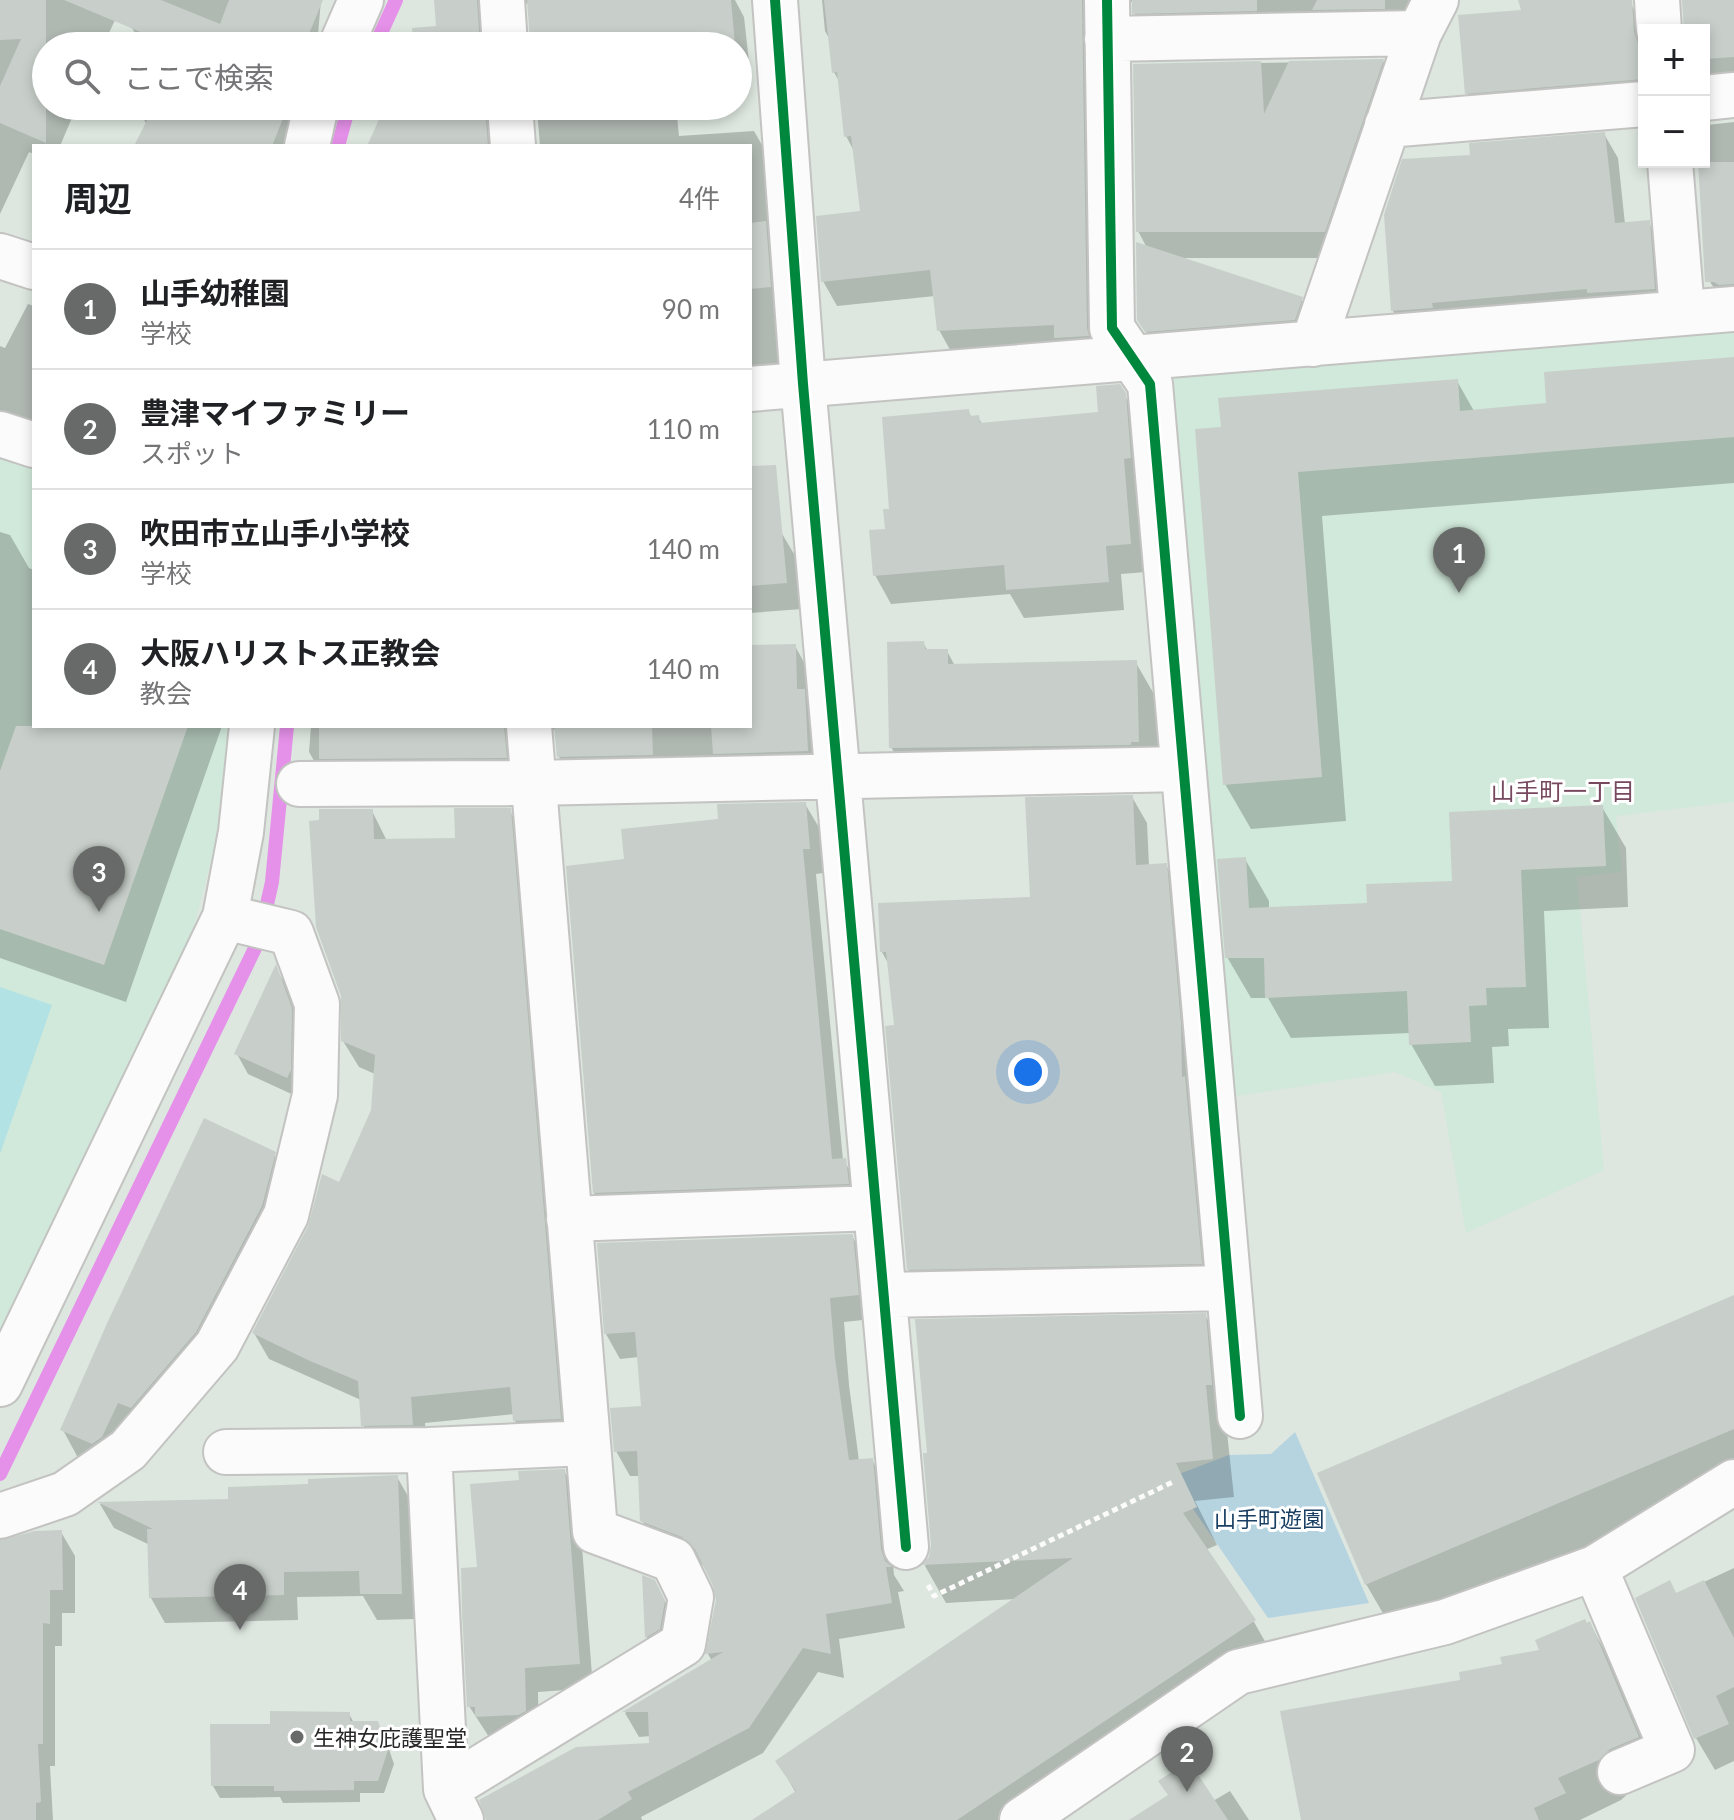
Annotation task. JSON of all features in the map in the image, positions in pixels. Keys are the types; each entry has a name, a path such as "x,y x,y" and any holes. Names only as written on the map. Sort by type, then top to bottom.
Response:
{"street":[{"path":"347,32 361,0"},
{"path":"502,0 504,32"},
{"path":"775,0 803,384 906,1547"},
{"path":"1657,0 1659,24"},
{"path":"1240,1416 1150,384 1112,328 1107,20 1428,16 1387,125 1313,344"},
{"path":"1710,97 1734,95"},
{"path":"1387,125 1638,104"},
{"path":"307,144 313,120"},
{"path":"511,120 513,144"},
{"path":"1670,168 1682,311"},
{"path":"0,256 32,266"},
{"path":"752,389 1734,309"},
{"path":"0,434 32,444"},
{"path":"0,1384 249,923 241,832 252,728"},
{"path":"453,1805 683,1644 691,1597 673,1560 595,1531 529,728"},
{"path":"299,784 532,783 1183,769"},
{"path":"0,1516 65,1494 128,1450 217,1346 286,1215 315,1095 317,1004 291,933 249,923"},
{"path":"569,1219 876,1208"},
{"path":"884,1295 1228,1288"},
{"path":"226,1452 429,1450 588,1443"},
{"path":"429,1450 453,1805"},
{"path":"1022,1820 1238,1672 1445,1622 1595,1568 1734,1482"},
{"path":"1595,1568 1672,1750 1620,1772"}],"path":[{"path":"934,1596 1175,1481"}],"shaded area":[{"path":"1734,328 1734,802 1616,816 1622,872 1577,877 1604,1170 1466,1233 1441,1092 1395,1072 1224,1098 1167,384 1179,371"},
{"path":"0,454 32,463 32,728 229,728 215,846 180,978 0,1330"},
{"path":"0,987 52,1005 0,1154"}],"green space":[{"name":"山手町遊園","path":"1295,1432 1369,1603 1268,1618 1171,1477 1229,1455 1271,1454"}],"building":[{"path":"0,0 46,0 46,32 32,32 32,120 46,120 46,143 0,123 0,86 21,39 0,40"},
{"path":"64,0 161,0 220,24 229,0 323,0 310,32 141,32"},
{"path":"434,0 477,0 479,32 412,32 412,28 436,26"},
{"path":"527,0 731,0 734,32 529,32"},
{"path":"824,0 1082,0 1089,336 1054,338 1054,325 937,331 930,270 821,282 816,216 860,211 851,136 844,137 837,72 832,73"},
{"path":"1132,0 1257,0 1257,11 1132,14"},
{"path":"1317,0 1385,0 1385,9 1312,10"},
{"path":"1518,0 1632,0 1634,32 1638,43 1638,80 1465,94 1458,15 1521,10"},
{"path":"1682,0 1734,0 1734,57 1710,59 1710,24 1684,24"},
{"path":"1384,59 1325,232 1136,232 1133,64 1261,61 1264,114 1289,61"},
{"path":"147,120 282,120 273,144 135,144"},
{"path":"379,120 486,120 488,144 368,144"},
{"path":"1605,132 1615,223 1650,220 1655,289 1587,293 1587,289 1432,303 1433,308 1391,311 1384,215 1402,159 1470,155 1469,143"},
{"path":"1710,162 1734,162 1734,284 1705,282 1698,168 1710,168"},
{"path":"766,221 771,287 752,289 752,223"},
{"path":"1136,242 1303,297 1295,320 1145,332 1137,320"},
{"path":"1734,357 1734,437 1298,472 1322,777 1223,785 1195,429 1221,427 1218,398 1458,379 1460,411 1546,403 1544,372"},
{"path":"1120,384 1126,393 1131,458 1124,459 1131,544 1106,546 1109,582 1006,590 1004,565 873,576 869,530 885,529 883,509 889,509 882,417 969,409 970,416 979,415 980,423 1098,412 1096,386"},
{"path":"776,465 787,583 752,586 752,466"},
{"path":"924,641 925,649 948,649 948,664 1137,660 1139,742 1131,742 1131,745 889,748 887,642"},
{"path":"796,644 797,689 805,689 808,751 713,754 711,728 752,728 752,645"},
{"path":"16,726 187,728 104,965 0,929 0,771"},
{"path":"319,728 504,728 507,758 319,759"},
{"path":"554,728 652,728 653,755 557,757"},
{"path":"1133,795 1136,865 1167,863 1181,1023 1182,1077 1185,1076 1202,1264 907,1270 885,1026 894,1025 886,952 880,952 878,903 1030,897 1025,797"},
{"path":"806,802 810,849 803,849 832,1159 846,1158 849,1184 593,1193 566,866 624,859 621,829 718,819 717,804"},
{"path":"1603,805 1606,866 1521,870 1526,987 1486,988 1487,1005 1469,1006 1471,1042 1409,1045 1407,991 1265,998 1264,958 1225,958 1217,859 1246,857 1249,908 1367,903 1366,884 1452,881 1449,812"},
{"path":"454,808 511,808 561,1419 513,1421 510,1387 411,1397 413,1425 361,1426 358,1381 252,1333 308,1226 322,1174 339,1182 371,1110 375,1055 341,1041 341,996 316,927 309,821 319,820 319,809 373,809 374,839 455,838"},
{"path":"276,964 292,1008 291,1070 287,1078 234,1054"},
{"path":"204,1118 276,1152 262,1206 196,1332 131,1408 118,1403 102,1437 92,1444 60,1430"},
{"path":"853,1234 859,1295 830,1298 835,1358 849,1460 873,1458 881,1549 885,1561 892,1567 886,1567 892,1603 826,1614 831,1654 803,1648 749,1728 628,1792 632,1799 598,1820 486,1820 479,1800 576,1747 649,1743 648,1712 622,1712 723,1652 705,1654 716,1600 713,1586 695,1549 682,1537 640,1521 637,1451 614,1452 610,1408 641,1406 635,1332 604,1334 597,1243"},
{"path":"1734,1295 1734,1429 1365,1585 1317,1473"},
{"path":"1206,1313 1212,1385 1206,1385 1213,1459 1176,1463 1197,1507 1183,1513 1256,1620 957,1820 752,1820 796,1791 775,1761 1073,1558 922,1565 929,1557 931,1545 923,1453 927,1453 915,1319"},
{"path":"565,1469 580,1664 525,1668 526,1711 518,1715 475,1717 475,1707 467,1707 461,1568 477,1567 470,1484 519,1480 518,1471"},
{"path":"398,1475 402,1594 360,1594 359,1571 284,1572 284,1595 149,1598 147,1529 153,1529 97,1502 228,1499 228,1487 308,1484 308,1479"},
{"path":"62,1530 63,1590 50,1590 50,1624 43,1623 43,1744 38,1744 41,1802 36,1803 36,1820 0,1820 0,1540 35,1531"},
{"path":"642,1575 655,1580 665,1601 660,1629 645,1638"},
{"path":"1670,1580 1676,1593 1704,1580 1734,1638 1734,1687 1716,1696 1729,1724 1694,1739 1635,1598"},
{"path":"1585,1619 1587,1623 1590,1621 1639,1737 1610,1749 1599,1760 1558,1778 1566,1793 1534,1808 1539,1820 1301,1820 1280,1711 1460,1680 1459,1672 1502,1664 1500,1657 1539,1650 1535,1640"},
{"name":"生神女庇護聖堂","path":"270,1711 350,1712 350,1721 378,1721 388,1750 378,1781 354,1781 354,1790 274,1791 274,1786 211,1786 210,1724 270,1724"},
{"path":"1189,1761 1228,1820 1129,1820 1168,1795 1158,1781"}],"waterway":[{"path":"381,32 396,0"},
{"path":"339,144 345,120"},
{"path":"0,1474 259,940 272,882 287,728"}],"cycle path":[{"path":"775,0 803,384 906,1547"},
{"path":"1107,0 1112,328 1150,384 1240,1416"}],"place":[{"name":"山手幼稚園","path":"1459,593"},
{"name":"吹田市立山手小学校","path":"99,912"},
{"name":"大阪ハリストス正教会","path":"240,1630"},
{"name":"生神女庇護聖堂","path":"297,1737"},
{"name":"豊津マイファミリー","path":"1187,1792"}],"district":[{"name":"山手町一丁目","path":"1563,790"}]}
